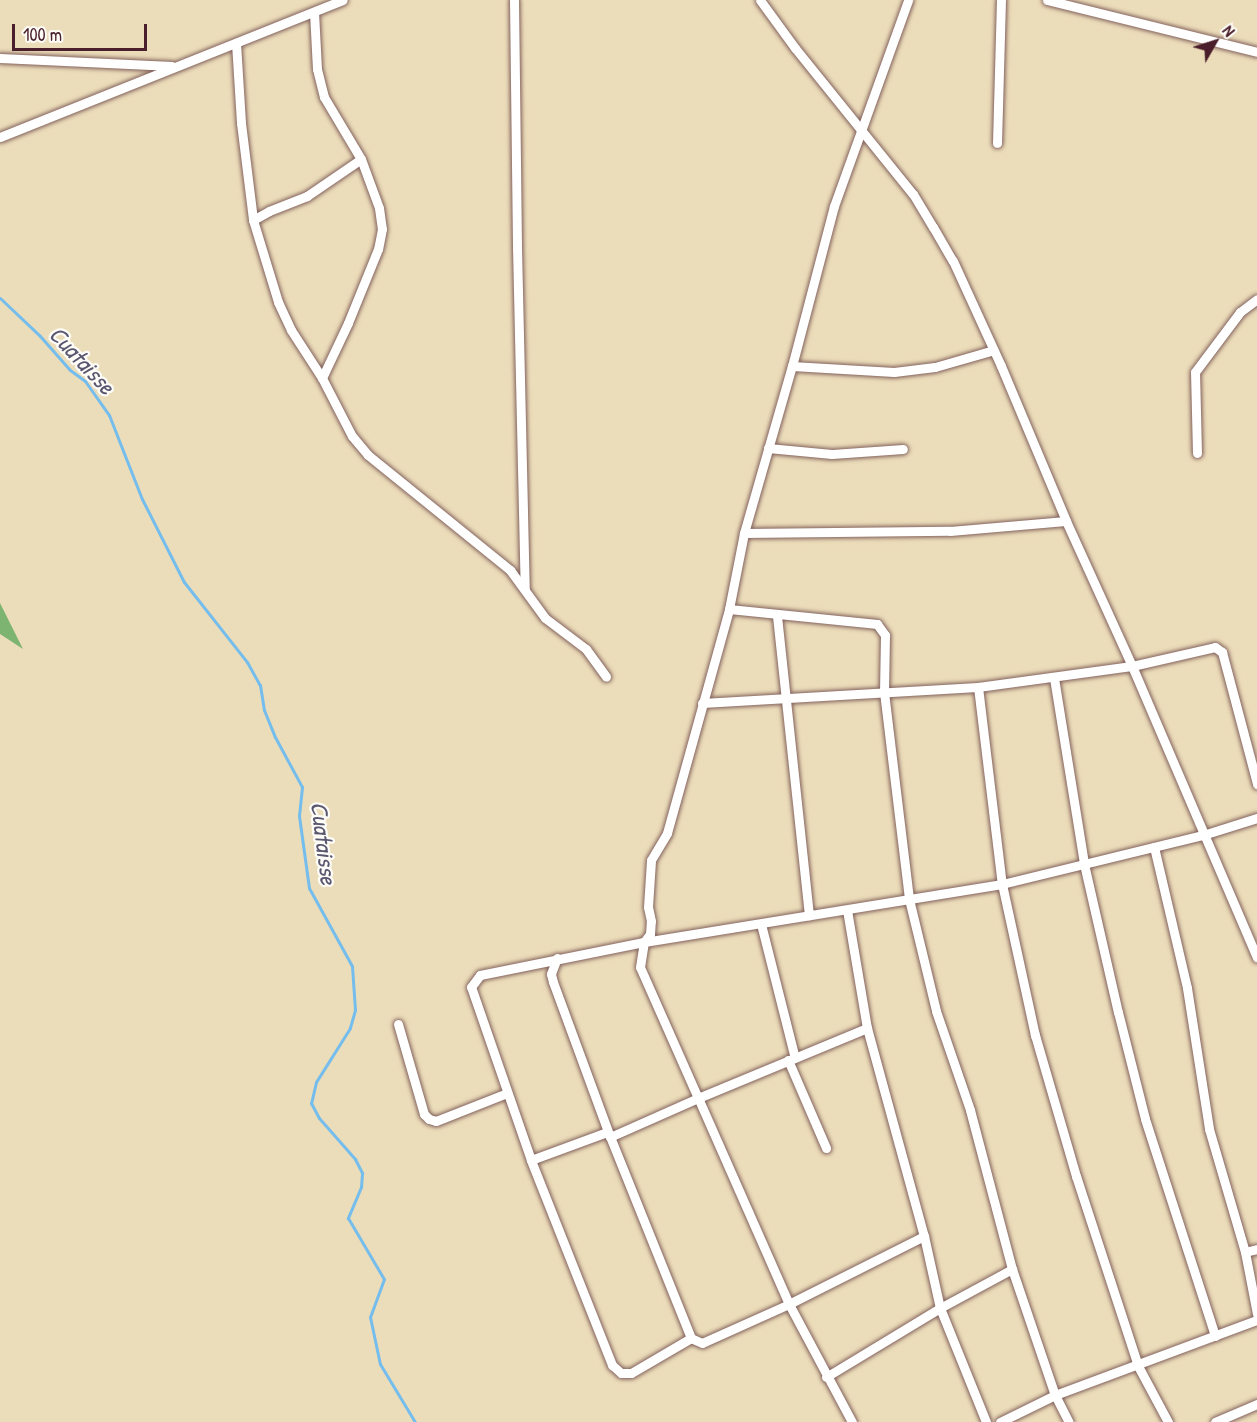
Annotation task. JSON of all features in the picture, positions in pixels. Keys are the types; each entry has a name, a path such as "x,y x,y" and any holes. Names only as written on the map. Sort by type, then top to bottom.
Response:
{"street":[{"path":"0,137 343,0"},
{"path":"514,0 516,236 525,589"},
{"path":"760,0 913,194 953,261 994,350 1066,521 1132,666 1257,957"},
{"path":"852,1422 826,1377 811,1341 789,1304 640,967 644,942 650,934 651,927 648,907 651,860 668,833 729,609 744,533 792,366 834,206 908,0"},
{"path":"997,143 1001,0"},
{"path":"1047,0 1257,52"},
{"path":"314,12 317,69 324,97 362,159 380,208 382,229 378,249 322,378"},
{"path":"236,43 241,123 253,220 282,311 291,330 322,378 352,436 368,455 496,557 525,589 545,618 586,649 606,677"},
{"path":"0,58 177,67"},
{"path":"253,220 307,196 362,159"},
{"path":"1197,453 1195,372 1198,364 1240,312 1257,299"},
{"path":"792,366 894,372 934,367 994,350"},
{"path":"768,448 832,454 903,449"},
{"path":"744,533 951,531 1066,521"},
{"path":"729,609 777,616 877,624 885,640 884,692 909,899 936,1011 970,1110 1012,1269 1055,1395 1069,1422"},
{"path":"777,616 788,699 810,915"},
{"path":"702,703 978,687 1132,666 1211,648 1219,649 1257,784"},
{"path":"1054,678 1084,864 1145,1119 1215,1336"},
{"path":"978,687 1002,884 1035,1035 1076,1176 1138,1366 1168,1422"},
{"path":"691,1338 631,1373 617,1371 612,1365 531,1160 471,993 473,981 480,975 644,942 1002,884 1203,835 1257,818"},
{"path":"1154,847 1187,988 1209,1129 1245,1252 1257,1314"},
{"path":"847,910 867,1028 924,1236 940,1308 986,1422"},
{"path":"761,924 792,1059 826,1148"},
{"path":"557,958 551,974 553,982 608,1134 691,1338 702,1343 789,1304 924,1236"},
{"path":"398,1024 424,1114 429,1119 436,1121 507,1093"},
{"path":"531,1160 608,1134 867,1028"},
{"path":"1245,1252 1257,1249"},
{"path":"826,1377 940,1308 1012,1269"},
{"path":"1000,1422 1055,1395 1257,1320"},
{"path":"1215,1422 1257,1404"}],"green space":[{"path":"0,603 23,649 0,634"}],"waterway":[{"name":"Cuataisse","path":"0,298 40,336 70,370 85,381 109,415 142,499 184,582 247,662 260,685 264,710 275,737 302,787 299,816 309,888 352,966 355,1010 350,1028 316,1082 311,1103 319,1118 355,1159 362,1173 361,1187 348,1218 384,1279 370,1317 380,1364 415,1422"}]}
